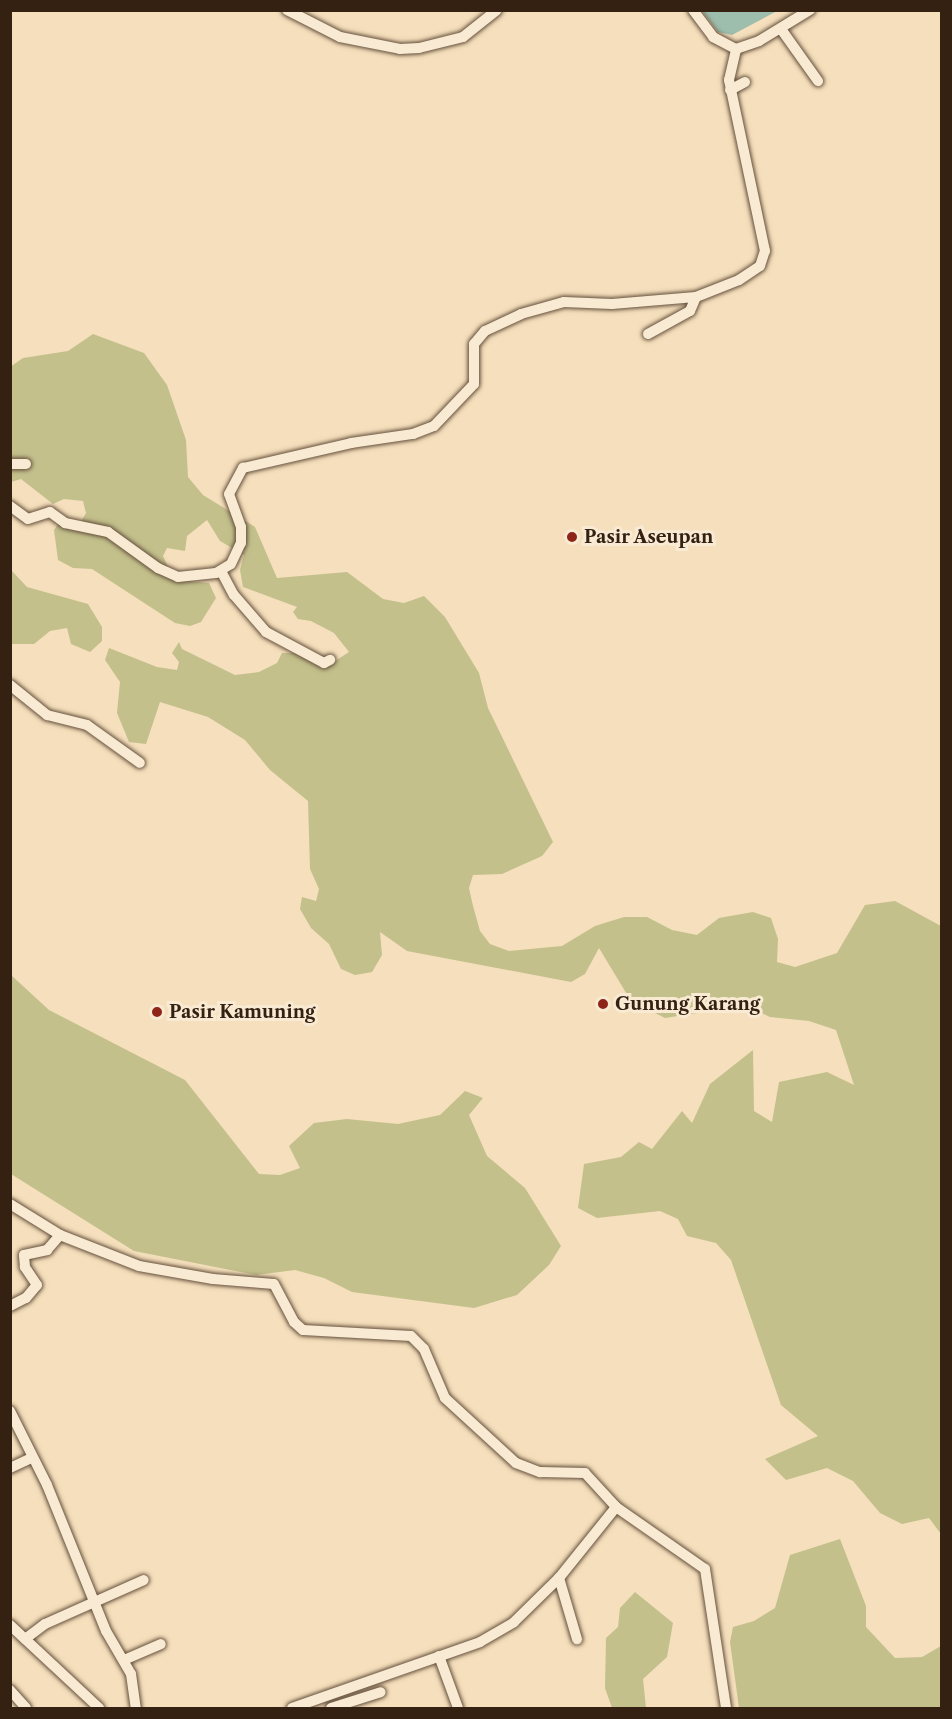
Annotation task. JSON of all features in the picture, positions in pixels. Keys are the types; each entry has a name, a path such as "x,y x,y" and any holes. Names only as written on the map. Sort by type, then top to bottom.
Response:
{"street":[{"path":"287,10 340,37 400,49 419,48 464,37 497,10"},
{"path":"693,10 713,37 736,49"},
{"path":"10,506 28,519 53,512 65,523 108,531 158,568 178,577 221,571 236,558 241,543 241,526 229,494 249,465 413,434 434,426 474,384 475,340 521,314 574,301 612,304 696,297 739,280 760,266 764,257 728,74 736,49 781,29 810,10"},
{"path":"781,29 818,81"},
{"path":"730,90 745,82"},
{"path":"648,334 690,311 696,297"},
{"path":"10,464 26,464"},
{"path":"221,571 234,595 266,632 324,663 330,660"},
{"path":"10,685 47,715 87,725 140,763"},
{"path":"10,1203 60,1235 139,1266 213,1279 274,1284 294,1322 310,1332 408,1334 424,1349 445,1398 508,1457 540,1472 585,1473 616,1508 693,1557 708,1575 726,1708"},
{"path":"10,1306 37,1285 25,1267 24,1255 47,1250 60,1235"},
{"path":"11,1411 31,1458 47,1485 94,1600 133,1681 136,1708"},
{"path":"10,1468 31,1458"},
{"path":"292,1708 480,1642 514,1622 559,1578 616,1508"},
{"path":"559,1578 577,1639"},
{"path":"25,1639 45,1624 94,1600 144,1580"},
{"path":"10,1625 99,1708"},
{"path":"124,1660 161,1644"},
{"path":"439,1656 458,1708"},
{"path":"10,1690 26,1708"},
{"path":"331,1708 381,1692"}],"shaded area":[{"path":"702,11 777,11 732,35 718,32"},
{"path":"93,334 144,353 167,385 186,440 188,477 203,495 255,527 277,578 347,572 383,599 404,603 424,596 445,617 479,673 488,708 553,842 542,856 502,874 473,875 469,888 473,906 480,931 490,944 509,951 562,946 595,926 624,917 647,917 672,930 697,935 719,918 753,912 771,918 778,939 777,962 795,967 837,953 865,905 895,901 941,926 941,1534 929,1518 902,1524 880,1513 853,1481 827,1468 786,1480 765,1459 818,1436 781,1405 731,1260 716,1243 687,1236 678,1219 660,1211 597,1218 578,1208 584,1164 621,1157 639,1142 652,1149 682,1111 692,1123 710,1084 753,1050 754,1111 772,1122 779,1082 827,1072 854,1085 836,1030 809,1021 770,1017 745,1005 723,1004 703,1012 665,1018 631,1001 599,948 585,974 571,982 407,951 380,932 382,955 372,972 355,975 341,969 329,944 311,928 300,909 302,897 316,901 319,889 310,869 308,801 270,770 245,740 208,717 160,702 146,744 129,742 117,713 120,682 105,660 109,648 157,667 177,670 179,662 172,653 179,642 182,649 235,675 259,672 277,663 282,653 296,653 323,669 349,652 334,633 311,621 298,619 293,612 297,607 243,587 240,570 244,555 220,541 207,520 187,536 185,551 167,548 163,556 168,567 185,581 209,583 216,598 201,622 190,626 175,623 92,569 73,568 58,560 54,530 59,523 76,531 86,513 83,501 64,499 53,504 21,479 11,482 10,367 23,358 68,351"},
{"path":"11,570 27,587 88,604 102,627 102,641 90,652 71,644 67,628 50,631 34,644 11,644"},
{"path":"11,975 49,1010 185,1080 259,1174 280,1175 300,1168 289,1146 314,1123 347,1119 398,1124 440,1115 465,1091 483,1098 469,1115 487,1156 525,1188 561,1246 549,1265 517,1295 474,1308 352,1292 324,1278 295,1270 256,1275 134,1251 11,1174"},
{"path":"840,1539 866,1606 866,1627 895,1658 922,1657 941,1646 941,1708 739,1708 730,1642 733,1627 754,1621 775,1608 790,1555"},
{"path":"635,1592 673,1623 667,1657 643,1679 646,1708 612,1708 605,1688 606,1638 618,1627 620,1608"}],"place":[{"name":"Pasir Aseupan","path":"572,537"},
{"name":"Gunung Karang","path":"603,1004"},
{"name":"Pasir Kamuning","path":"157,1012"}]}
